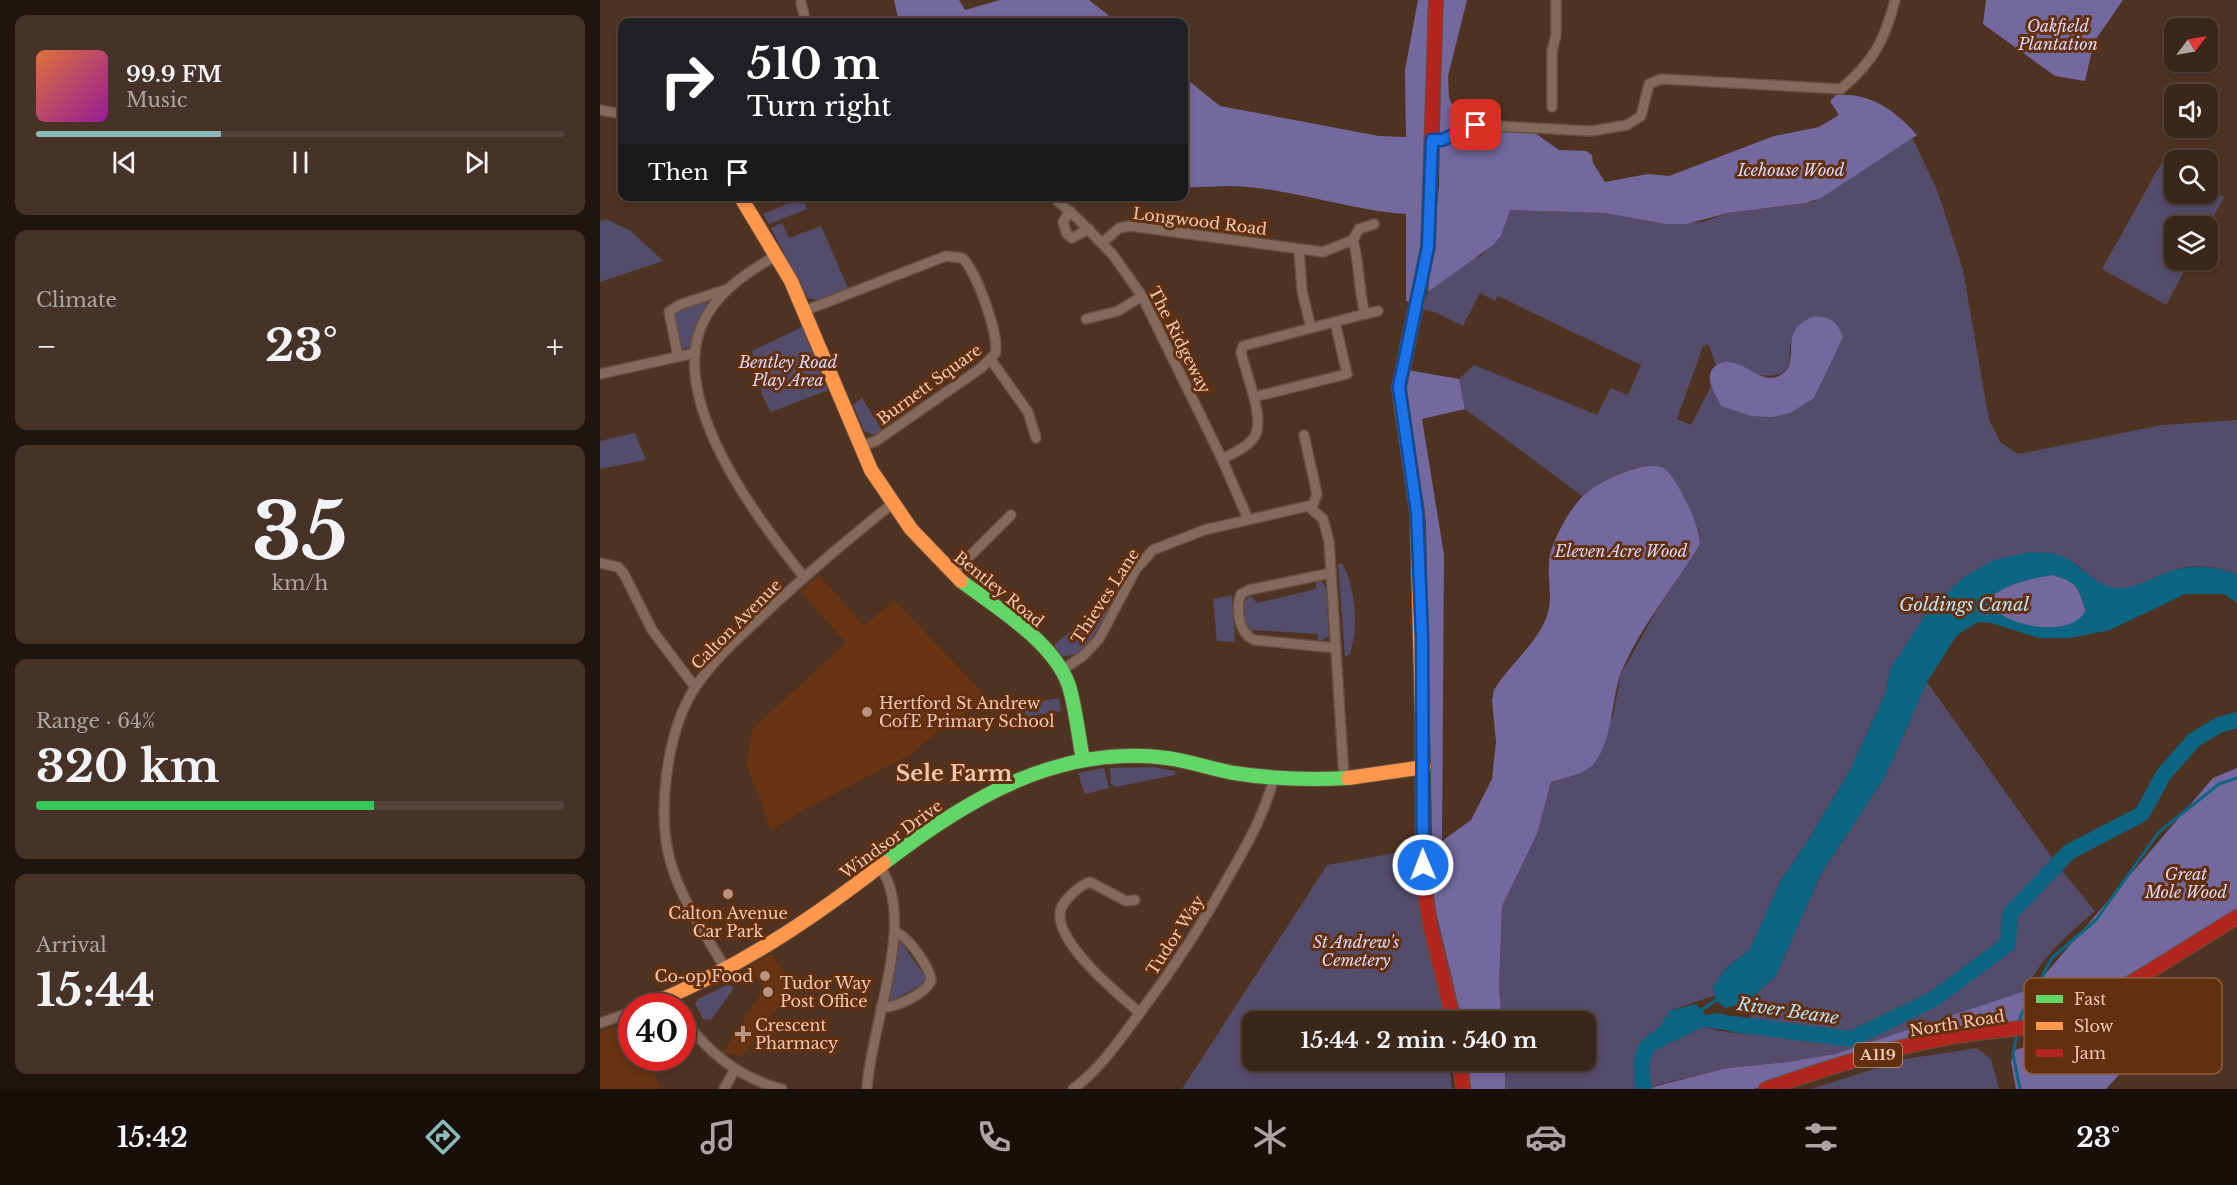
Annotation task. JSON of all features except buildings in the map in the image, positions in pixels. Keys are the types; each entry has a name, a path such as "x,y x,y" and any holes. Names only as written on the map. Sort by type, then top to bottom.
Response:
{"street":[{"path":"1436,0 1428,247 1399,387 1417,512 1424,767 1423,880 1425,903 1451,1011"},
{"path":"1552,107 1552,51 1556,35 1556,0"},
{"path":"1432,140 1442,140 1476,125 1534,126 1580,131 1616,128 1641,116 1649,84 1661,79 1841,89 1863,71 1880,46 1895,0"},
{"path":"801,3 805,18"},
{"path":"600,110 618,113"},
{"name":"Bentley Road","path":"743,201 777,255 804,311 861,446 892,504 911,529 952,574 1026,630 1062,670 1069,687 1083,759"},
{"name":"The Ridgeway","path":"1058,201 1102,243 1124,268 1142,296 1222,459 1248,519"},
{"path":"1070,211 1063,222 1067,234 1072,238 1089,229"},
{"name":"Longwood Road","path":"1102,243 1119,228 1130,226 1327,252 1353,240 1359,229 1374,224"},
{"path":"1353,240 1359,265 1358,288 1365,314"},
{"path":"1299,249 1302,291 1311,328"},
{"path":"678,356 669,312 679,304 727,289 777,255"},
{"name":"Burnett Square","path":"804,311 946,256 956,255 968,262 978,284 997,345 991,360 876,441 861,446"},
{"path":"727,289 708,315 695,352 699,395 719,446 747,498 804,577"},
{"path":"1086,319 1118,311 1142,296"},
{"path":"1222,459 1251,442 1258,433 1259,419 1241,353 1243,346 1378,311"},
{"path":"1254,397 1347,374 1335,322"},
{"path":"600,374 695,352"},
{"path":"991,360 1028,412 1036,438"},
{"path":"1304,435 1317,494 1312,508 1320,515 1325,525 1331,573 1344,778"},
{"name":"Calton Avenue","path":"726,970 681,892 672,868 667,841 664,814 665,781 685,707 696,687 732,644 804,577 892,504"},
{"name":"Thieves Lane","path":"1062,670 1090,651 1106,627 1136,569 1153,550 1204,530 1298,507 1312,508"},
{"path":"952,574 1011,515"},
{"path":"600,563 618,567 624,574 652,630 696,687"},
{"path":"1331,573 1249,590 1241,594 1239,600 1242,629 1246,636 1254,640 1336,648"},
{"name":"Windsor Drive","path":"688,993 808,921 955,812 990,791 1028,773 1083,759 1111,756 1148,756 1180,760 1239,774 1274,777 1344,778 1424,767"},
{"name":"Tudor Way","path":"1073,1089 1095,1070 1166,979 1221,891 1263,812 1274,777"},
{"path":"867,1089 868,1066 896,932 888,882 881,868"},
{"path":"1135,900 1126,901 1090,882 1066,900 1060,915 1061,927 1083,957 1140,1013"},
{"name":"North Road","path":"2139,978 2237,917"},
{"path":"881,1006 893,1006 924,990 931,981 929,972 903,937 896,932"},
{"path":"600,1023 618,1017"},
{"name":"North Road","path":"1766,1089 1904,1048 1952,1037 2024,1030"},
{"path":"696,1034 706,1047 735,1069 756,1080 782,1089"},
{"path":"724,1089 735,1069"},
{"path":"1461,1071 1463,1089"}],"shaded area":[{"name":"Hertford St Andrew CofE Primary School","path":"819,575 864,626 894,600 989,699 948,723 911,754 801,811 771,830 746,763 752,729 846,643 801,592"},
{"path":"772,954 793,987 742,1057 723,1052 764,989 749,965"},
{"path":"618,1026 618,1071 654,1071 660,1089 600,1089 600,1032"}],"green space":[{"path":"894,0 959,0 965,10 1000,0 1089,0 1112,18 898,18"},
{"path":"1418,0 1428,0 1425,217 1421,258 1411,302 1406,301 1406,214 1384,212 1251,187 1188,187 1188,80 1220,106 1379,136 1406,137 1405,70"},
{"name":"Icehouse Wood","path":"1442,0 1467,0 1448,76 1449,98 1467,138 1503,130 1532,131 1559,150 1586,151 1592,155 1593,163 1605,182 1648,174 1669,176 1774,136 1819,127 1839,115 1830,101 1836,95 1860,96 1881,104 1917,135 1821,198 1806,203 1728,213 1686,224 1665,224 1605,213 1510,210 1501,236 1493,245 1428,292 1439,187"},
{"name":"Oakfield Plantation","path":"1986,0 2123,0 2094,42 2085,81 2055,76 1983,24"},
{"path":"1912,137 1938,192 1963,270 1989,420 2000,442 2018,454 2162,425 2237,420 2237,574 2192,566 2177,569 2122,589 2103,585 2075,563 1890,669 1886,692 1849,772 1781,880 1750,949 1725,969 1713,987 1716,995 1669,1011 1663,1023 1640,1051 1638,1072 1641,1089 1505,1089 1505,1071 1596,1071 1596,1011 1501,1011 1499,988 1502,906 1537,834 1551,782 1574,776 1613,716 1621,674 1655,613 1700,544 1699,531 1670,473 1648,466 1636,468 1613,477 1582,496 1465,409 1459,379 1474,365 1597,415 1611,388 1628,395 1641,365 1498,296 1495,301 1480,293 1463,326 1437,313 1422,309 1428,292 1472,259 1481,256 1501,236 1510,210 1605,213 1665,224 1703,222 1728,213 1813,202","holes":["1790,344 1814,398 1721,406 1711,386 1691,425 1677,419 1703,346 1709,345 1716,366 1722,362 1766,376 1782,373 1789,367"]},
{"path":"2162,162 2164,163 2164,204 2218,204 2218,194 2224,197 2214,216 2164,216 2164,270 2185,270 2166,305 2102,269"},
{"path":"795,201 803,201 807,209 769,224 763,214"},
{"path":"606,219 631,231 663,261 600,282 600,221"},
{"path":"782,223 789,238 821,226 848,288 817,300 807,298 771,228"},
{"path":"705,301 708,306 693,344 688,348 680,349 674,314"},
{"path":"1814,316 1825,317 1833,321 1843,337 1814,398 1790,413 1772,417 1751,416 1721,406 1710,381 1714,367 1728,362 1742,366 1763,377 1779,376 1789,367 1794,331"},
{"name":"Bentley Road Play Area","path":"802,327 828,390 771,412 762,394 752,351"},
{"name":"Eleven Acre Wood","path":"1407,370 1459,379 1465,409 1422,419 1444,555 1442,841 1471,820 1492,779 1496,742 1492,700 1494,690 1530,645 1547,616 1550,599 1550,554 1562,526 1581,498 1597,486 1620,474 1644,467 1663,468 1678,486 1692,514 1699,537 1700,544 1647,623 1621,673 1606,741 1596,761 1581,772 1551,782 1537,834 1502,906 1499,988 1501,1011 1460,1011 1436,912 1433,890 1426,523 1409,427"},
{"path":"862,398 882,430 874,435 864,431 853,405"},
{"path":"635,433 646,460 600,469 600,441"},
{"path":"1342,563 1350,584 1355,609 1352,645 1349,655 1345,656 1338,564"},
{"path":"2052,575 2072,583 2081,596 2086,611 2077,621 2049,628 2016,622 2002,616 1992,607 1988,598 2018,583"},
{"path":"1316,581 1322,582 1326,588 1329,636 1318,642 1318,634 1253,630 1251,637 1244,632 1243,607 1251,596 1257,603 1316,589"},
{"path":"1232,595 1235,642 1217,641 1213,599"},
{"path":"1105,603 1109,609 1091,640 1078,652 1062,656 1055,648 1055,644"},
{"path":"1927,682 2056,863 2010,905 2003,940 1996,947 1945,986 1865,1029 1849,1034 1754,1024 1751,1022 1750,999 1776,976 1821,874 1885,777"},
{"path":"1059,698 1061,711 1026,717 1023,704"},
{"path":"1153,767 1175,771 1175,775 1116,787 1111,784 1110,768"},
{"path":"1104,768 1109,788 1085,794 1078,773"},
{"name":"Great Mole Wood","path":"2237,768 2237,910 2123,978 2042,978 2213,778"},
{"name":"St Andrew's Cemetery","path":"1418,849 1421,915 1444,1011 1242,1011 1242,1071 1450,1071 1452,1089 1182,1089 1327,865"},
{"path":"2060,868 2095,911 2047,957 2033,978 2024,978 2024,992 1835,1054 1727,1068 1649,1087 1648,1054 1703,1027 1725,1032 1843,1043 1875,1034 1942,999 2010,948 2015,916"},
{"path":"900,941 927,979 925,983 888,1003 886,1000 890,997"},
{"path":"727,985 733,986 732,991 711,1020 703,1019 696,1006 698,999"},
{"name":"Great Mole Wood","path":"2024,991 2024,1025 1754,1089 1645,1089 1727,1068 1835,1054"},
{"path":"2024,1047 2024,1074 2120,1074 2106,1089 2016,1089 2011,1062 2015,1050"},
{"path":"1977,1048 1991,1059 1999,1089 1811,1089 1905,1059"},
{"path":"1468,1071 1505,1071 1505,1089 1471,1089"}],"water":[{"name":"Goldings Canal","path":"2031,552 2055,554 2066,558 2102,584 2118,588 2134,586 2178,569 2216,568 2237,574 2237,603 2224,594 2185,594 2110,630 2071,638 2039,638 1991,623 1978,622 1957,635 1927,682 1885,777 1821,874 1776,976 1745,1003 1725,1008 1716,1000 1713,987 1725,969 1750,949 1781,880 1849,772 1886,692 1890,669 1928,611 1964,577 1994,560","holes":["2052,575 2067,580 2075,586 2086,610 2077,620 2064,626 2032,626 2016,621 2002,615 1992,607 1988,598 2026,580"]},
{"path":"1696,1004 1706,1015 1719,1013 1751,1022 1755,1034 1703,1027 1648,1054 1641,1049 1669,1011"}],"waterway":[{"name":"River Beane","path":"1733,1024 1851,1039 1934,999 2008,944 2010,914 2069,852 2142,814 2164,774 2194,740 2219,725 2237,720"},
{"path":"2041,978 2052,958 2096,920 2159,832 2219,784 2237,778"},
{"path":"1699,1012 1716,1000"},
{"path":"2019,1025 2024,1009"},
{"path":"2017,1034 2013,1054 2020,1089"},
{"name":"River Beane","path":"1644,1089 1642,1060 1647,1048 1659,1038"}],"traffic: fast":[{"path":"961,581 1023,627 1051,655 1062,670 1069,686 1083,759"},
{"path":"884,863 981,798 1016,781 1051,768 1088,760 1127,756 1167,758 1248,775 1320,779 1348,778"}],"traffic: slow":[{"path":"743,201 791,281 871,470 911,529 961,581"},
{"path":"1401,403 1417,512 1422,718"},
{"path":"1348,778 1424,767"},
{"path":"676,993 712,976 771,943 884,863"}],"traffic: jam":[{"path":"1401,403 1399,387 1428,247 1436,0"},
{"path":"1422,718 1423,880 1430,924 1451,1011"},
{"path":"2139,978 2237,917"},
{"path":"1766,1089 1835,1066 1904,1047 1951,1037 2024,1027"},
{"path":"1461,1071 1463,1089"}],"place":[{"name":"Hertford St Andrew CofE Primary School","path":"867,712"},
{"name":"Calton Avenue Car Park","path":"728,894"},
{"name":"Co-op Food","path":"765,976"},
{"name":"Tudor Way Post Office","path":"768,992"},
{"name":"Crescent Pharmacy","path":"743,1034"}],"district":[{"name":"Sele Farm","path":"954,773"}],"route":[{"path":"1423,865 1422,638 1417,512 1414,480 1400,407 1399,387 1403,356 1421,289 1428,247 1432,140 1442,140 1476,125"}]}
